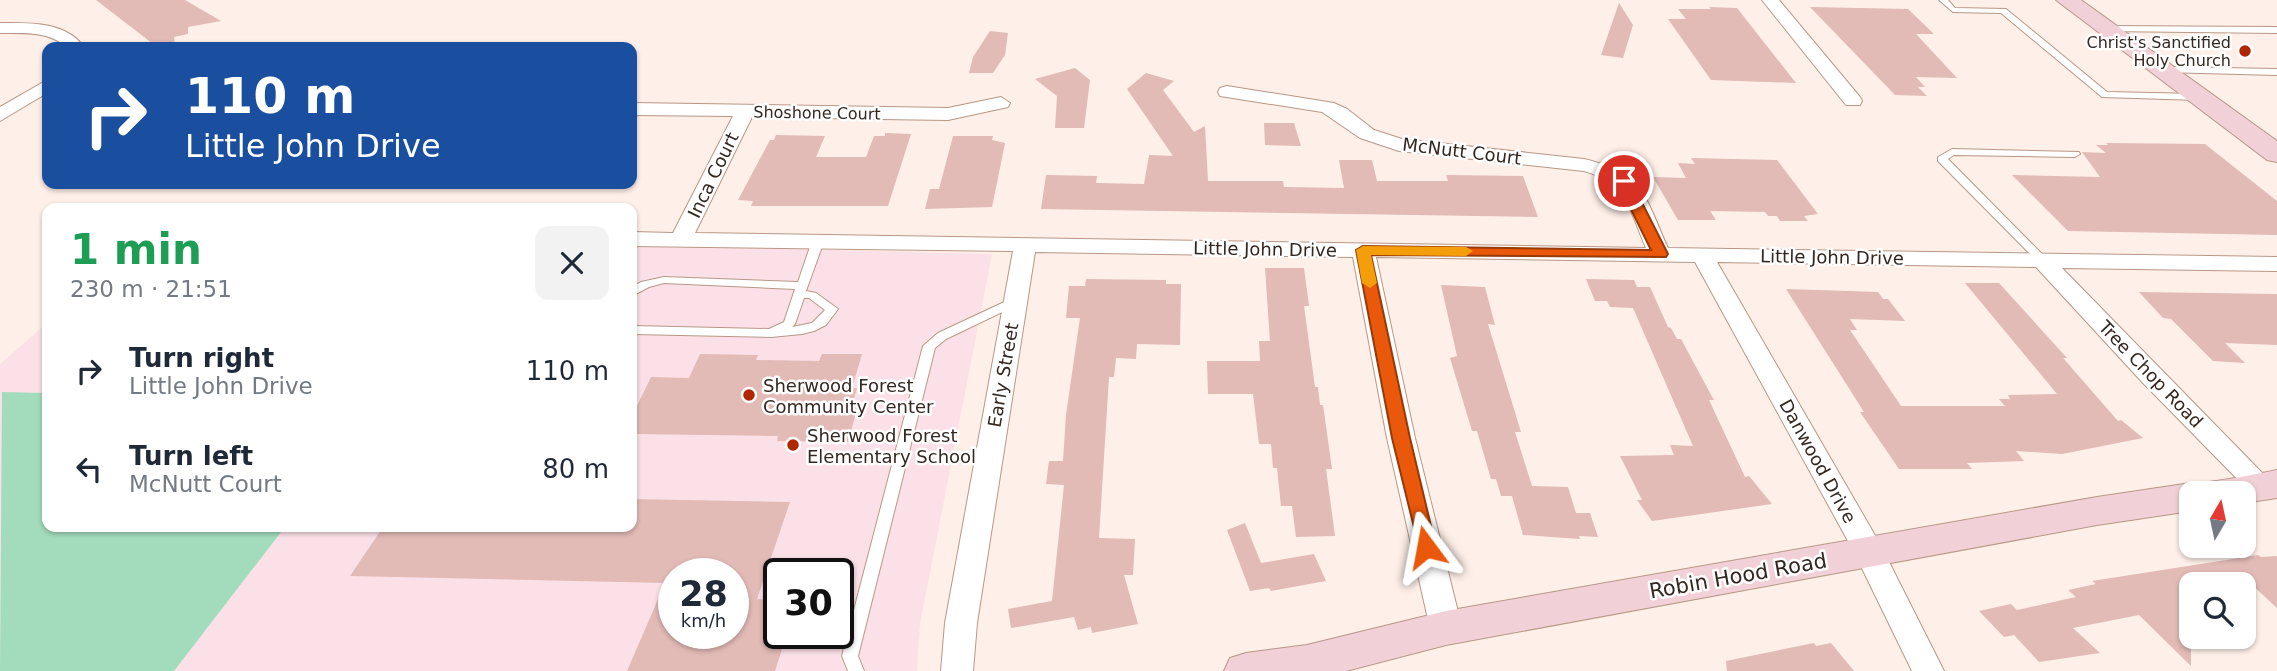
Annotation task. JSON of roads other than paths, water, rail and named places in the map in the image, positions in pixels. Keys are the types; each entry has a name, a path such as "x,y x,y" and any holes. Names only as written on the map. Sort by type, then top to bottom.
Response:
{"street":[{"path":"1770,0 1853,101"},
{"path":"2067,0 2198,97 2267,139 2277,154"},
{"path":"0,28 32,29 59,34 69,42"},
{"path":"0,115 42,88"},
{"name":"McNutt Court","path":"1227,92 1311,102 1340,113 1367,134 1399,145 1600,169 1624,181 1630,188 1660,254"},
{"name":"Shoshone Court","path":"637,109 948,114 1001,103"},
{"name":"Inca Court","path":"682,238 727,143 745,112"},
{"name":"Little John Drive","path":"637,239 2277,264"},
{"name":"Early Street","path":"957,671 961,623 1025,245"},
{"path":"1363,250 1401,438 1446,628"},
{"name":"Danwood Drive","path":"1702,255 1869,552 1928,671"},
{"name":"Tree Chop Road","path":"2042,260 2152,377 2269,485"},
{"name":"Robin Hood Road","path":"1246,671 1298,667 1446,628 2179,499"}],"lane":[{"path":"1943,0 1953,10 2003,11 2105,95 2198,97"},
{"path":"2104,28 2277,30"},
{"path":"2162,70 2277,72"},
{"path":"2042,260 1942,159 1952,152 2075,154"},
{"path":"771,333 789,324 818,241"},
{"path":"637,289 645,284 664,280 801,290 832,309 826,322 812,330 771,333 637,330"},
{"path":"856,671 850,656 929,346 942,336 1015,301"}],"place":[{"name":"Christ's Sanctified Holy Church","path":"2245,51"},
{"name":"Sherwood Forest Community Center","path":"749,395"},
{"name":"Sherwood Forest Elementary School","path":"793,445"}]}
